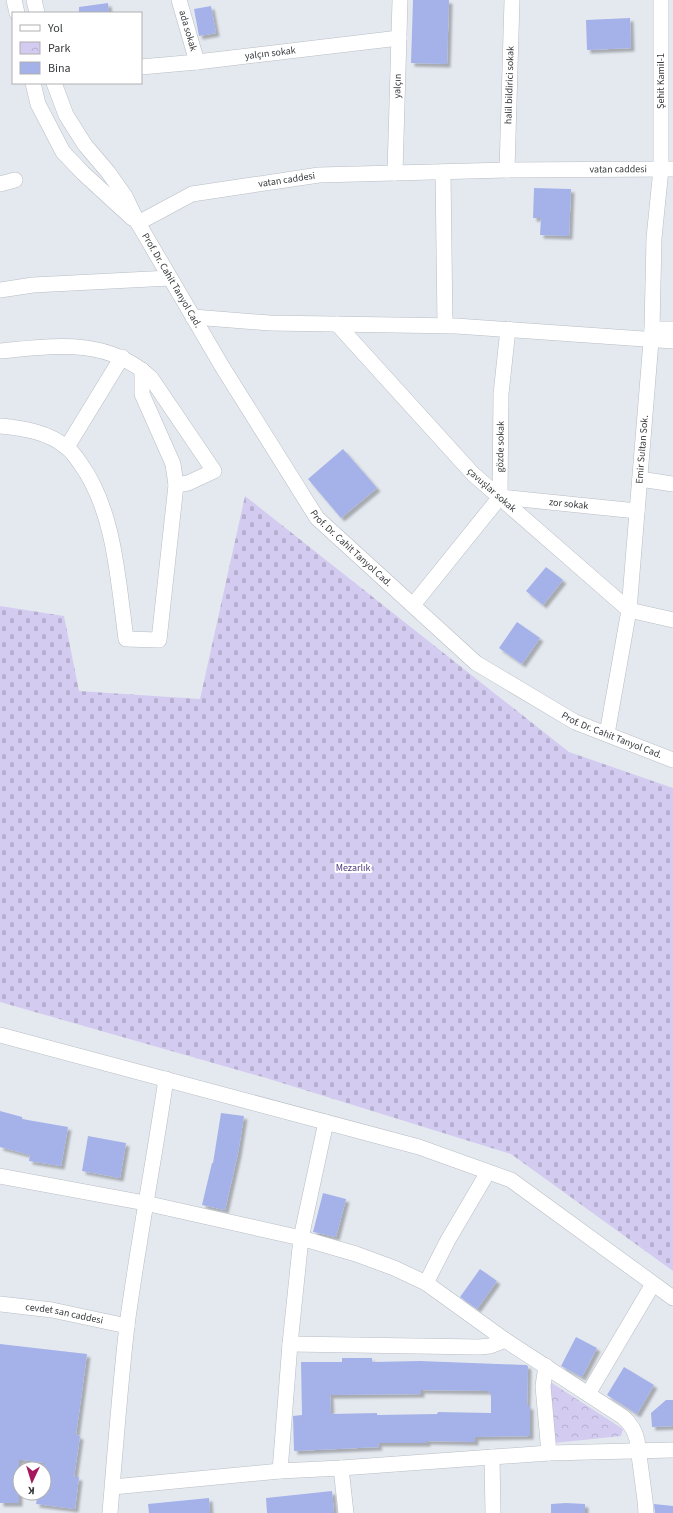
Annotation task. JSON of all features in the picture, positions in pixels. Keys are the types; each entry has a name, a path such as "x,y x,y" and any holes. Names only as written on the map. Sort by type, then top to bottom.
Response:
{"street":[{"path":"14,0 17,12"},
{"path":"34,0 37,12"},
{"name":"ada sokak","path":"179,0 197,62"},
{"name":"yalçın","path":"394,173 400,0"},
{"name":"halil bildirici sokak","path":"507,170 512,0"},
{"name":"Şehit Kamil-1","path":"661,0 667,16 665,167"},
{"name":"yalçın sokak","path":"142,67 197,62 399,38"},
{"path":"33,84 38,104 63,152 83,173 138,223"},
{"path":"54,84 66,115 85,145 126,196 138,223"},
{"name":"vatan caddesi","path":"138,223 192,194 319,175 665,167"},
{"name":"Emir Sultan Sok.","path":"607,734 629,610 651,335 654,238 665,167"},
{"path":"443,172 445,326"},
{"path":"0,184 15,180"},
{"name":"Prof. Dr. Cahit Tanyol Cad.","path":"138,223 193,317 317,518 476,663 575,722 673,760"},
{"path":"0,290 33,285 170,278"},
{"path":"193,317 270,323 445,326 508,330 651,335 673,342"},
{"name":"çavuşlar sokak","path":"337,324 473,474 629,610 673,620"},
{"path":"651,335 673,329"},
{"name":"gözde sokak","path":"500,497 501,394 508,330"},
{"path":"0,351 45,347 90,348 122,357 142,370 151,378 214,471 188,483 176,485"},
{"path":"67,447 122,357"},
{"path":"0,426 38,432 67,447 89,478 101,502 113,546 126,638 159,640 176,485 173,464 142,394 142,370"},
{"path":"640,478 673,484"},
{"path":"413,605 500,497"},
{"name":"zor sokak","path":"500,497 637,511"},
{"path":"0,1034 420,1147 511,1180 673,1298"},
{"path":"110,1513 127,1326 145,1203 156,1146 166,1079"},
{"path":"280,1471 290,1344 301,1238 326,1122"},
{"path":"426,1283 448,1240 488,1172"},
{"path":"0,1176 145,1203 301,1238 356,1254 394,1268 426,1283 506,1340 623,1417 631,1424 635,1432 646,1513"},
{"path":"588,1394 653,1284"},
{"name":"cevdet san caddesi","path":"0,1304 52,1310 127,1326"},
{"path":"290,1344 490,1346 506,1340"},
{"path":"546,1366 542,1386 549,1453"},
{"path":"112,1487 280,1471 549,1453 673,1450"},
{"path":"492,1457 494,1513"},
{"path":"341,1468 346,1513"}],"green space":[{"name":"Mezarlık","path":"245,496 569,752 673,788 673,1271 511,1154 266,1078 0,1002 0,606 64,616 79,691 200,699"},
{"path":"552,1383 623,1429 621,1436 554,1443 546,1388"}],"building":[{"path":"413,0 449,0 447,64 411,63"},
{"path":"108,3 109,12 79,12 79,7"},
{"path":"211,6 216,33 199,36 194,9"},
{"path":"630,18 631,48 587,50 586,20"},
{"path":"534,188 571,189 569,236 540,235 541,218 533,218"},
{"path":"343,449 377,488 341,518 308,479"},
{"path":"546,567 563,580 543,605 526,591"},
{"path":"517,622 540,638 522,664 499,648"},
{"path":"0,1111 22,1117 22,1119 68,1127 61,1166 29,1161 30,1155 0,1147"},
{"path":"221,1113 244,1116 238,1153 225,1210 202,1205 213,1163"},
{"path":"88,1136 126,1143 120,1178 82,1171"},
{"path":"323,1193 346,1199 336,1237 313,1232"},
{"path":"480,1269 497,1281 477,1309 460,1297"},
{"path":"576,1337 597,1348 582,1377 561,1366"},
{"path":"0,1344 87,1354 76,1435 80,1436 74,1477 79,1477 75,1509 36,1504 37,1501 52,1501 52,1461 12,1461 12,1501 19,1501 19,1503 0,1503"},
{"path":"342,1358 372,1358 372,1362 420,1361 526,1365 528,1366 527,1406 530,1406 530,1436 475,1437 475,1442 427,1441 427,1443 378,1443 379,1447 294,1451 293,1416 302,1415 301,1362 342,1362","holes":["421,1390 488,1391 488,1393 491,1393 491,1413 438,1412 437,1414 331,1414 330,1395 421,1394"]},
{"path":"624,1367 654,1385 637,1414 607,1395"},
{"path":"666,1400 673,1400 673,1426 652,1427 651,1413"},
{"path":"332,1491 334,1513 267,1513 266,1498"},
{"path":"209,1498 210,1513 149,1513 148,1504"},
{"path":"551,1504 585,1504 585,1513 551,1513"},
{"path":"654,1504 673,1506 673,1513 655,1513"}]}
